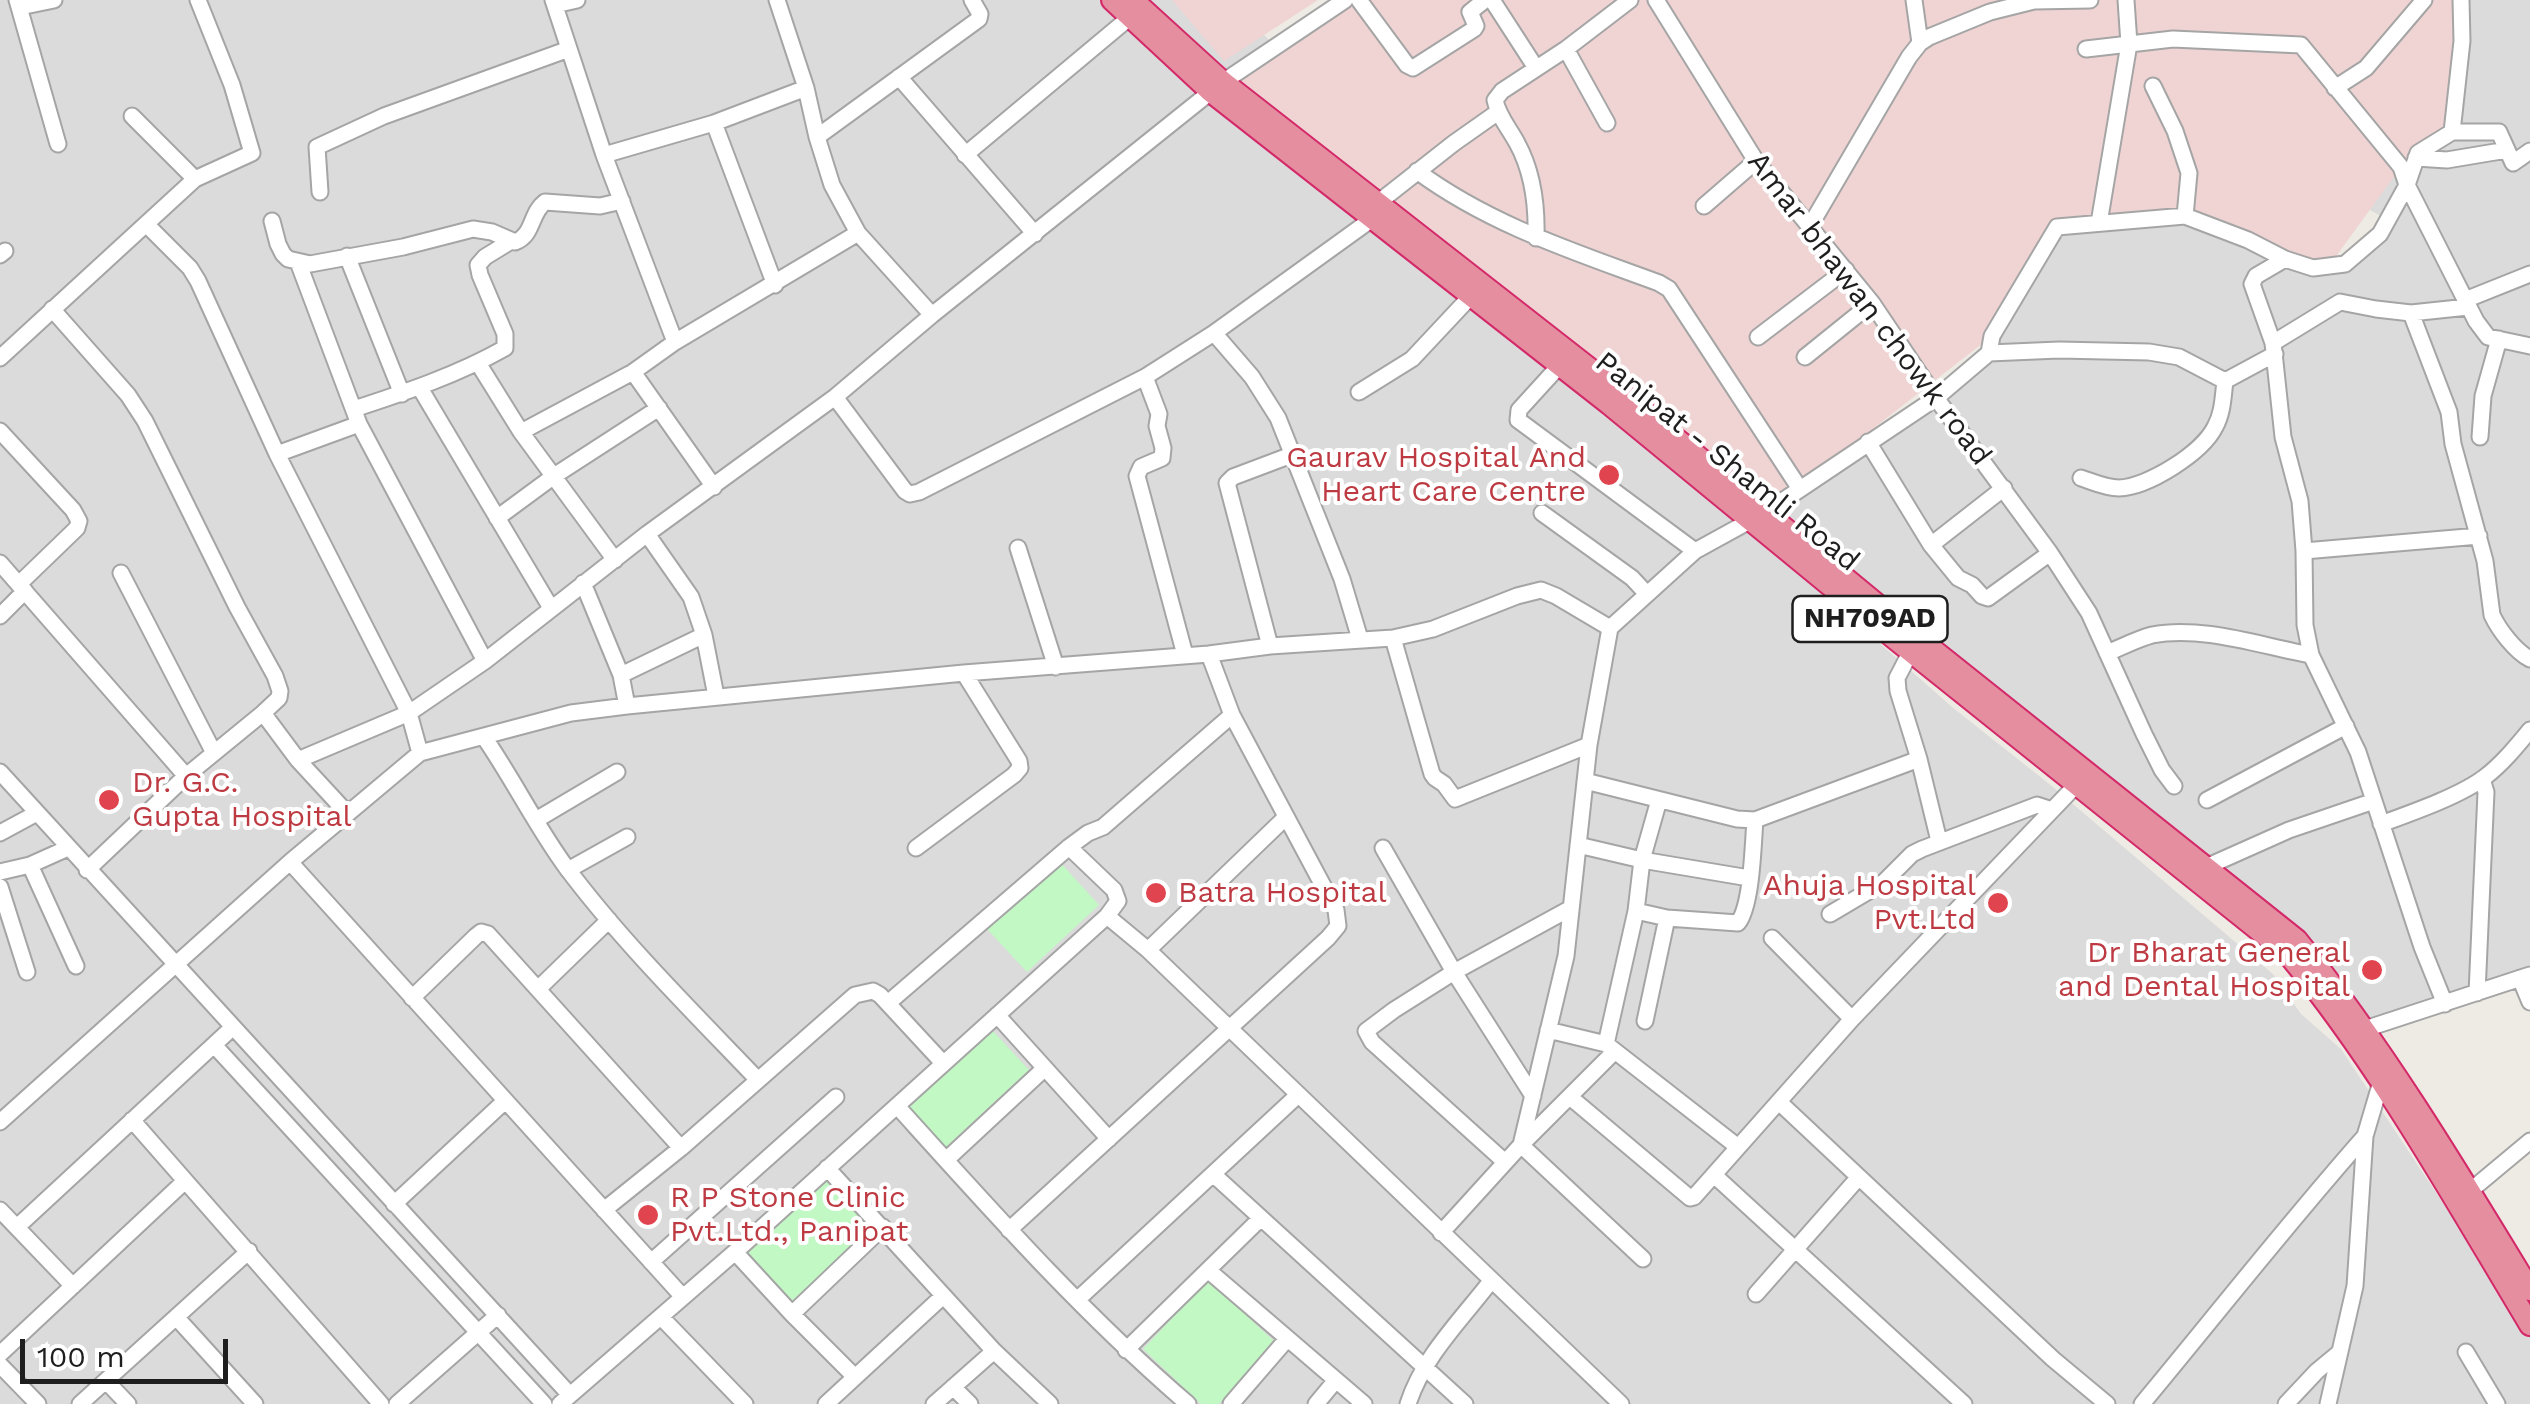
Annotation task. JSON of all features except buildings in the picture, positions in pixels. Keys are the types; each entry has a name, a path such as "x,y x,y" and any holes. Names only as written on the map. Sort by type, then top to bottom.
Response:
{"highway":[{"name":"Panipat - Shamli Road","path":"1112,0 1131,9 1217,87 1375,210 1621,393 1911,651 2082,778"},
{"name":"Panipat - Shamli Road","path":"1375,210 1471,296 1759,517 2201,873 2297,940 2365,1029 2386,1074 2463,1197 2530,1290"},
{"name":"Panipat - Shamli Road","path":"2201,873 2287,954 2386,1074"},
{"name":"Panipat - Shamli Road","path":"2463,1197 2530,1325"}],"street":[{"path":"54,0 19,3 58,144"},
{"path":"0,358 194,179 252,153 232,85 198,0"},
{"path":"578,0 554,3 604,155 675,342"},
{"path":"778,0 832,185 858,233 932,315"},
{"path":"816,137 979,19 972,0"},
{"path":"298,760 408,713 484,661 834,397 1217,87 1345,0"},
{"path":"1358,0 1413,68 1474,29 1470,11 1489,0 1536,68"},
{"path":"1536,238 1528,169 1494,103 1496,96 1630,0"},
{"name":"Amar bhawan chowk road","path":"1656,0 1756,161 1872,303 2050,553 2089,613 2144,734 2174,786"},
{"path":"1914,0 1920,43"},
{"path":"1810,226 1920,43 2012,6 2034,1 2090,0"},
{"path":"2099,223 2130,44 2126,0"},
{"path":"2334,88 2366,68 2424,0"},
{"path":"2452,132 2462,41 2461,0"},
{"path":"965,155 1131,9"},
{"path":"2086,49 2173,39 2301,45 2401,166 2476,322 2488,337 2530,346"},
{"path":"320,192 317,146 384,116 569,48"},
{"path":"1566,49 1607,123"},
{"path":"899,77 1035,234"},
{"path":"2153,86 2176,132 2188,174 2185,216"},
{"path":"604,155 714,122 806,88"},
{"path":"834,397 905,491 914,494 1145,378 1214,332 1498,112"},
{"path":"132,116 194,179"},
{"path":"714,122 775,285"},
{"path":"1989,353 1992,336 2056,227 2185,216 2313,268 2345,264 2380,234 2408,185 2418,153 2452,132 2499,132 2513,163 2530,151"},
{"path":"2416,158 2447,160 2507,150"},
{"path":"1704,206 1756,161"},
{"path":"1417,171 1446,192 1536,238 1668,289 1800,489"},
{"path":"272,221 283,254 310,264 473,229 520,241 545,202 600,206 622,201"},
{"path":"147,225 198,281 278,454 408,713 420,753"},
{"path":"521,432 633,372 675,342 858,233"},
{"path":"278,454 505,348 506,340 478,265 511,240"},
{"path":"348,256 402,394"},
{"path":"2284,259 2256,276 2252,284 2274,348 2283,437 2300,501 2304,613 2310,655 2358,752 2422,947 2445,1004"},
{"path":"298,262 356,417 484,661"},
{"path":"1758,337 1846,270"},
{"path":"2081,478 2124,488 2148,480 2184,459 2217,424 2225,381 2340,302 2411,313 2467,304 2530,274"},
{"path":"1359,392 1412,359 1471,296"},
{"path":"1804,357 1872,303"},
{"path":"52,308 128,395 145,421 278,684 279,698 186,776 87,870"},
{"path":"2411,313 2449,412 2495,622 2519,652 2530,659"},
{"path":"1214,332 1268,398 1342,579 1360,639"},
{"path":"2480,437 2484,396 2499,339"},
{"path":"1521,1146 1566,956 1589,745 1610,628 1695,550 1759,517 1936,398 1989,353 2149,352 2179,357 2225,381"},
{"path":"478,363 521,432 615,560"},
{"path":"1560,365 1519,410 1518,420 1695,550"},
{"path":"633,372 714,487"},
{"path":"1145,378 1159,414 1157,430 1164,452 1162,458 1141,467 1138,476 1185,654"},
{"path":"420,388 551,608"},
{"path":"497,518 659,408"},
{"path":"0,432 79,521 0,616"},
{"path":"1868,442 1931,545 1958,578 1986,598 2050,553"},
{"path":"1270,646 1227,483 1232,477 1294,454"},
{"path":"1931,545 2004,488"},
{"path":"1542,513 1632,578 1646,593"},
{"path":"648,534 691,597 704,635 716,696"},
{"path":"2304,552 2478,536"},
{"path":"1018,548 1056,667"},
{"path":"0,563 186,776"},
{"path":"121,573 214,753"},
{"path":"583,584 620,675 627,706"},
{"path":"0,1122 290,862 420,753 571,713 627,706 964,673 1392,638 1433,629 1541,590 1610,628"},
{"path":"2108,653 2152,636 2190,632 2310,655"},
{"path":"620,675 704,635"},
{"path":"1392,638 1432,774 1456,799 1589,745"},
{"path":"1911,651 1897,684 1939,841"},
{"path":"1009,1230 1230,1030 1338,926 1336,910 1232,715 1209,654"},
{"path":"916,848 1020,768 964,673"},
{"path":"263,712 298,760 347,814"},
{"path":"888,1003 1069,847 1088,832 1103,827 1232,715"},
{"path":"2207,800 2346,726"},
{"path":"2381,824 2482,779 2511,754 2530,730"},
{"path":"484,737 568,870 609,920 758,1080"},
{"path":"1585,780 1737,819 1755,820 1919,759"},
{"path":"0,772 498,1316 565,1400 1108,916 1118,901 1114,890 1069,847"},
{"path":"536,820 616,772"},
{"path":"1570,1097 1690,1198 1697,1196 1852,1019 2082,778"},
{"path":"2476,993 2486,792 2482,779"},
{"path":"1441,1233 1570,1097 1610,1047 1642,860 1658,800"},
{"path":"2201,873 2288,830 2374,801"},
{"path":"1830,914 1884,882 1912,854 1939,841 2037,806 2052,810"},
{"path":"0,833 37,813"},
{"path":"1148,950 1286,817"},
{"path":"1636,911 1737,924 1743,918 1750,878 1755,820"},
{"path":"568,870 628,837"},
{"path":"1578,845 1750,878"},
{"path":"0,872 30,865 68,848"},
{"path":"1383,848 1454,972 1533,1096"},
{"path":"290,862 684,1297"},
{"path":"30,865 76,966"},
{"path":"0,887 27,972"},
{"path":"1505,1162 1372,1042 1366,1032 1454,972 1571,908"},
{"path":"1108,916 1621,1404"},
{"path":"1645,1020 1667,918"},
{"path":"539,988 609,920"},
{"path":"412,998 482,932 494,938 681,1148"},
{"path":"1772,938 1852,1019"},
{"path":"2365,1029 2525,976 2530,1002"},
{"path":"604,1210 681,1148 855,995 872,991 888,1003 943,1063"},
{"path":"996,1015 1110,1139"},
{"path":"16,1227 232,1028"},
{"path":"1548,1030 1610,1047 1738,1147"},
{"path":"214,1045 544,1404"},
{"path":"946,1160 1045,1068"},
{"path":"2328,1404 2354,1286 2365,1136 2386,1074"},
{"path":"1076,1300 1298,1096"},
{"path":"651,1262 836,1097"},
{"path":"394,1204 505,1102"},
{"path":"1779,1102 2052,1359 2107,1404"},
{"path":"897,1106 1076,1300 1188,1404"},
{"path":"132,1120 381,1404"},
{"path":"2142,1404 2365,1136"},
{"path":"1521,1146 1642,1259"},
{"path":"2463,1197 2528,1150"},
{"path":"827,1168 994,1351 1050,1404"},
{"path":"1214,1175 1465,1404"},
{"path":"1714,1175 1964,1404"},
{"path":"1756,1294 1859,1176"},
{"path":"0,1354 184,1180"},
{"path":"0,1210 73,1286"},
{"path":"1126,1350 1260,1220"},
{"path":"792,1314 883,1227"},
{"path":"80,1404 248,1251"},
{"path":"735,1252 855,1377"},
{"path":"1208,1271 1364,1404"},
{"path":"1408,1404 1425,1366 1491,1281"},
{"path":"826,1404 943,1296"},
{"path":"397,1404 498,1316"},
{"path":"176,1317 254,1404"},
{"path":"661,1317 745,1404"},
{"path":"1231,1404 1287,1339"},
{"path":"934,1404 994,1351"},
{"path":"2286,1404 2340,1352"},
{"path":"2466,1352 2497,1404"},
{"path":"0,1364 38,1404"},
{"path":"1316,1404 1336,1380"},
{"path":"106,1381 128,1404"},
{"path":"952,1387 970,1404"},
{"path":"1159,1404 1172,1390"}],"shaded area":[{"path":"0,0 1230,0 1755,537 2274,975 2301,1014 2341,1049 2530,1335 2530,1404 0,1404"},
{"path":"1172,0 1318,0 1224,61"},
{"path":"1331,0 2456,0 2452,132 2401,167 2329,266 2185,216 2057,227 1992,336 1766,512 1223,82"},
{"path":"2063,0 2530,0 2530,973 2365,1029 1766,512 1936,398 1992,336 2057,227 2185,216 2329,266 2380,234 2386,219 2086,49"}],"green space":[{"path":"1060,862 1099,905 1027,972 987,929"},
{"path":"992,1030 1029,1070 945,1148 908,1108"},
{"path":"826,1181 870,1229 791,1302 747,1254"},
{"path":"1208,1280 1276,1343 1219,1404 1201,1404 1143,1349"}],"place":[{"name":"Gaurav Hospital And Heart Care Centre","path":"1609,475"},
{"name":"Dr. G.C. Gupta Hospital","path":"109,800"},
{"name":"Batra Hospital","path":"1156,893"},
{"name":"Ahuja Hospital Pvt.Ltd","path":"1998,903"},
{"name":"Dr Bharat General and Dental Hospital","path":"2372,970"},
{"name":"R P Stone Clinic Pvt.Ltd., Panipat","path":"648,1215"}]}
